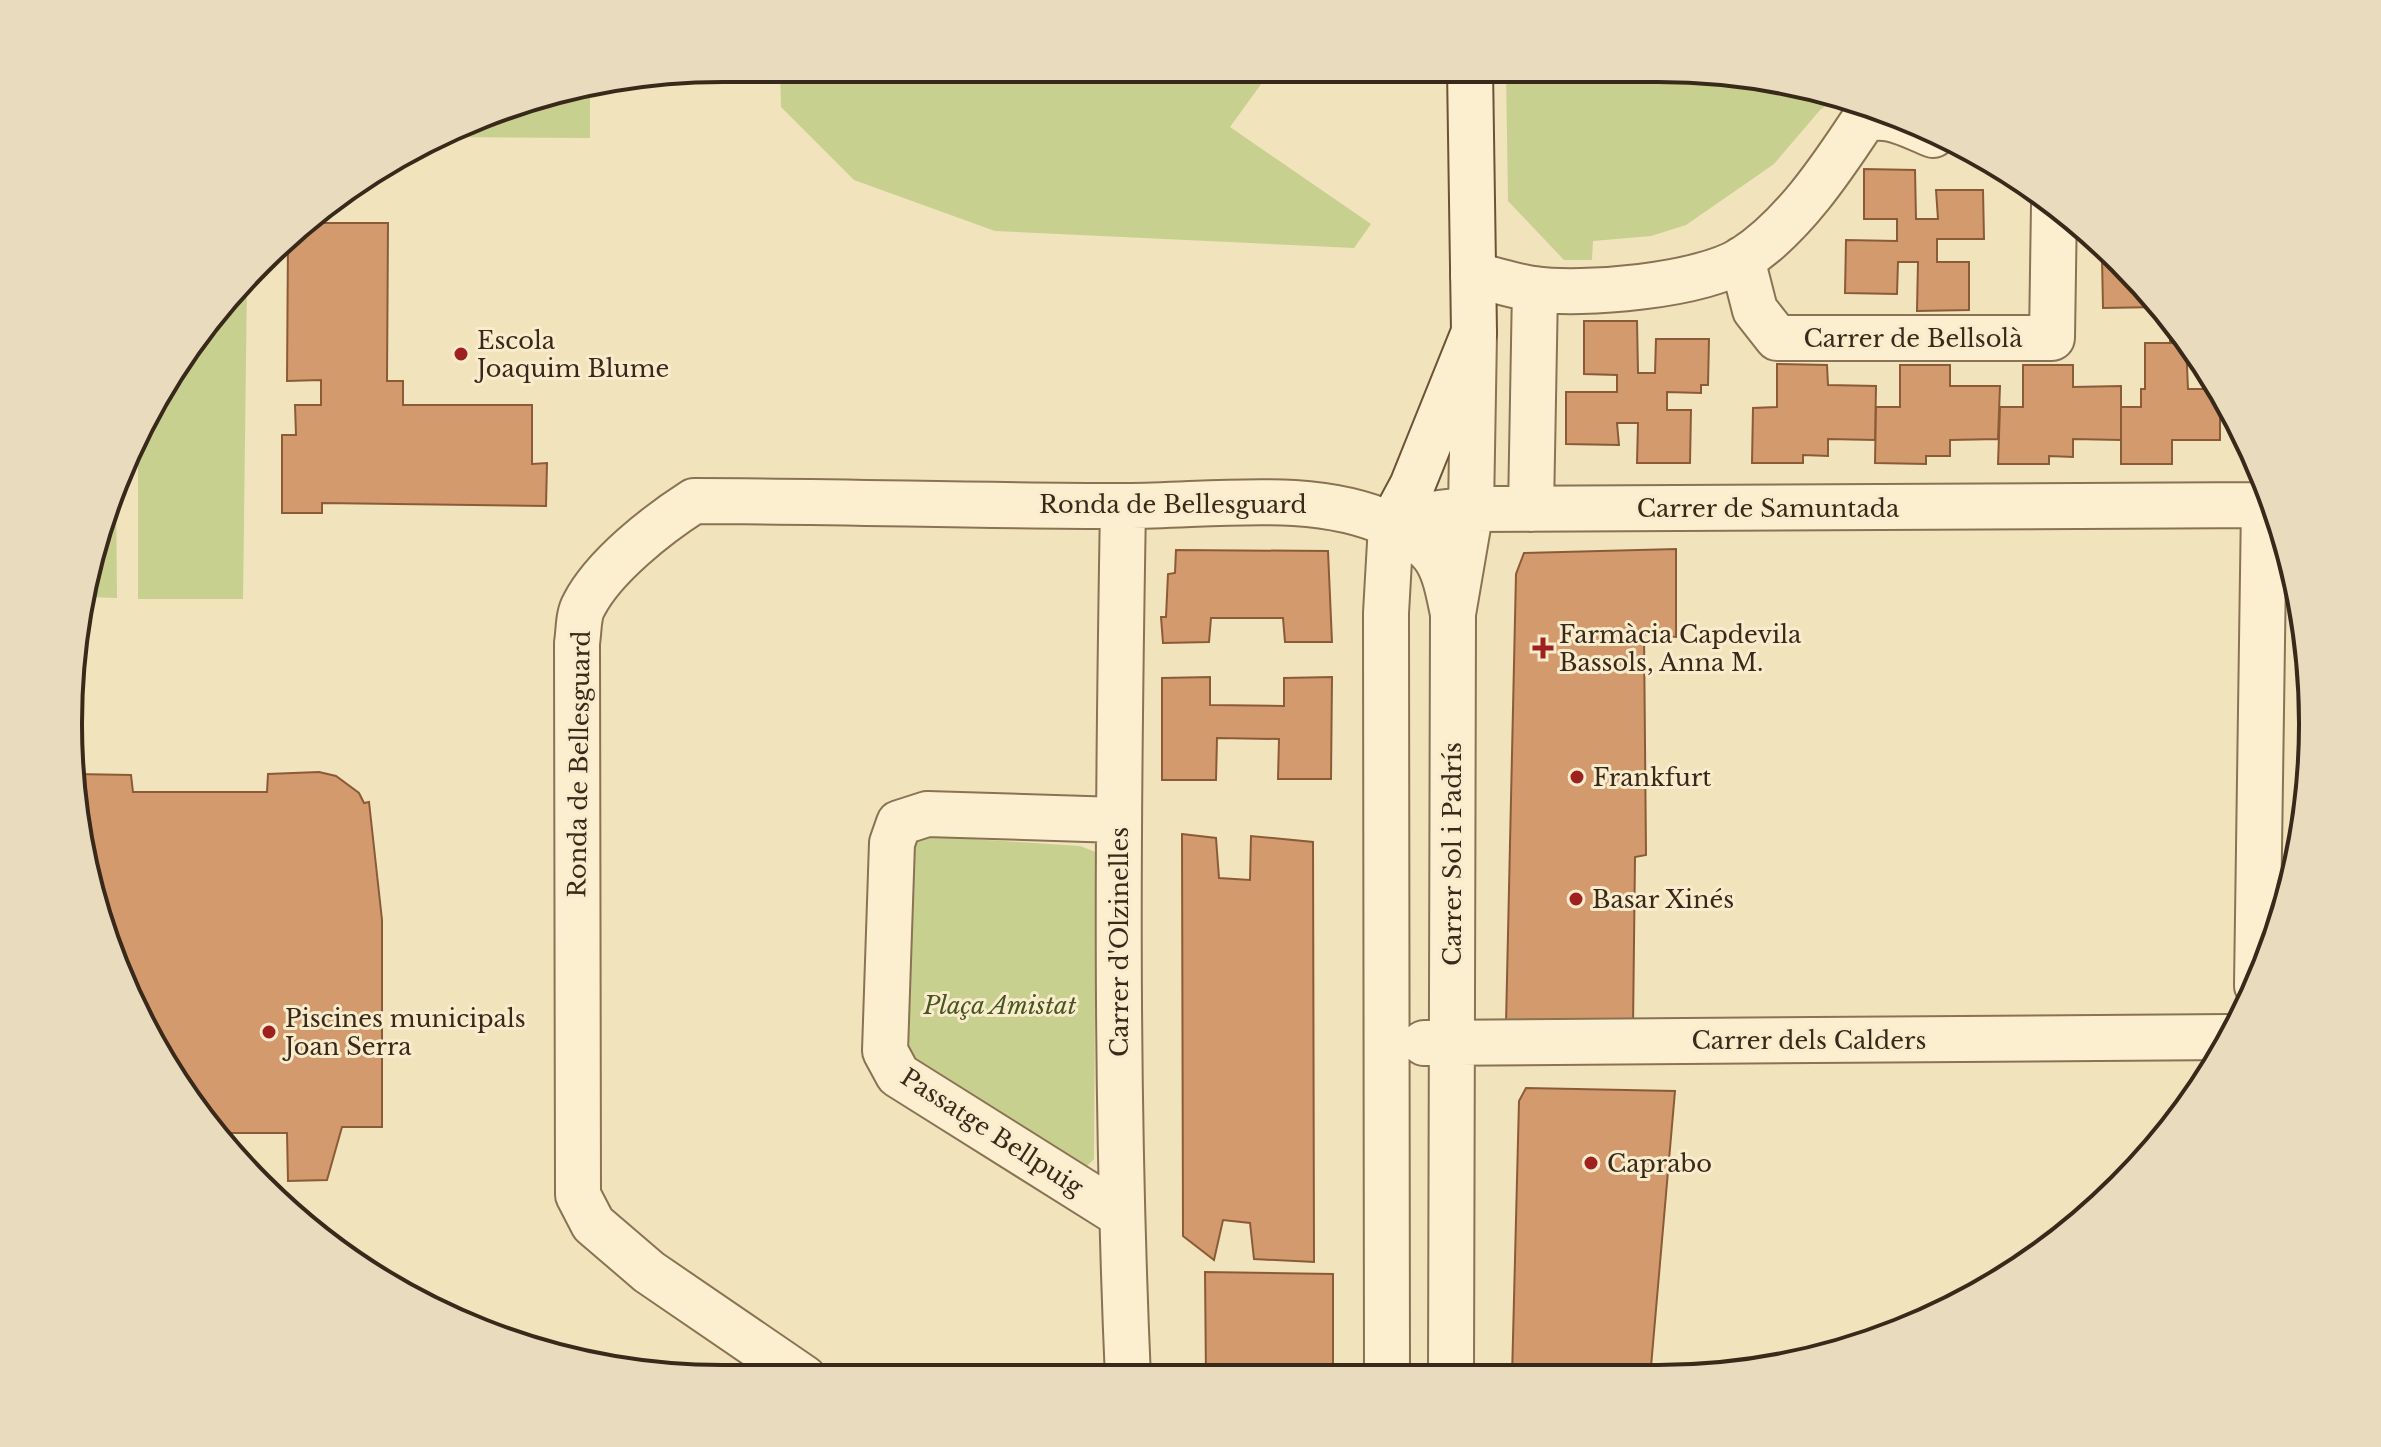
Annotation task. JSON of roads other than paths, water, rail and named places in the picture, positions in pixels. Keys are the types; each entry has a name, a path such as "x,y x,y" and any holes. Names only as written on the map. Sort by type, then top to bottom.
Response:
{"street":[{"name":"Carrer Sol i Padrís","path":"1451,1365 1453,614 1471,509 1474,332 1470,82"},
{"path":"1473,275 1535,289 1654,287 1699,276 1742,259 1820,186 1863,121 1869,118"},
{"name":"Carrer de Bellsolà","path":"1742,259 1755,310 1777,338 2052,338 2054,220"},
{"path":"1531,509 1535,289"},
{"path":"1387,1365 1386,613 1391,525 1412,486 1474,332"},
{"name":"Carrer de Samuntada","path":"1391,525 1414,516 1471,509 2259,500"},
{"name":"Ronda de Bellesguard","path":"785,1365 649,1272 593,1224 578,1195 577,643 582,607 603,579 662,521 694,501 1123,506 1322,504 1391,525"},
{"name":"Carrer d'Olzinelles","path":"1123,506 1118,820 1121,1215 1127,1365"},
{"path":"1391,525 1429,550 1442,564 1453,614"},
{"path":"2258,949 2267,525"},
{"name":"Passatge Bellpuig","path":"1118,820 927,814 899,823 892,843 885,1051 898,1075 1121,1215"},
{"name":"Carrer dels Calders","path":"1388,1044 2217,1037"}],"place":[{"name":"Escola Joaquim Blume","path":"461,354"},
{"name":"Farmàcia Capdevila Bassols, Anna M.","path":"1543,648"},
{"name":"Frankfurt","path":"1577,777"},
{"name":"Basar Xinés","path":"1576,899"},
{"name":"Piscines municipals Joan Serra","path":"269,1032"},
{"name":"Caprabo","path":"1591,1163"}],"park label":[{"name":"Plaça Amistat","path":"1000,1005"}]}
